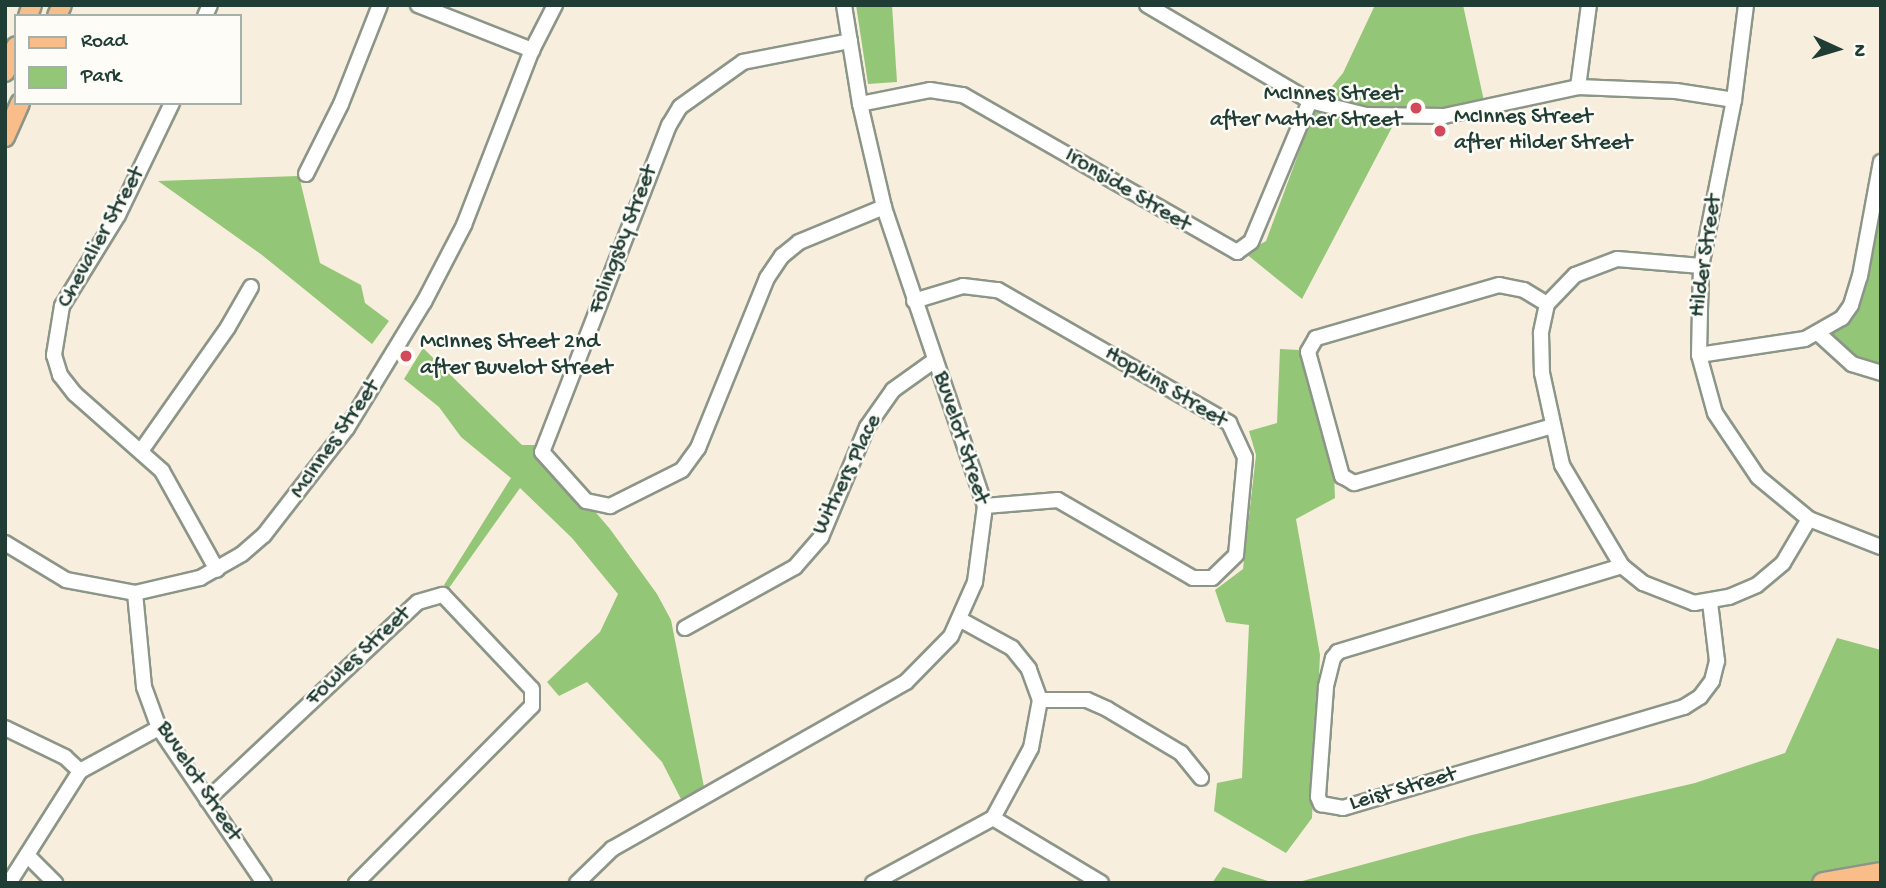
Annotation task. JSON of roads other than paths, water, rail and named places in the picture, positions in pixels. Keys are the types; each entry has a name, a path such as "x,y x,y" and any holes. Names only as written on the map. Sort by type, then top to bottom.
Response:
{"highway":[{"path":"1823,883 1881,873"}],"main road":[{"path":"5,72 14,51"},
{"path":"5,137 19,105"}],"street":[{"path":"306,174 341,104 380,5"},
{"path":"418,5 531,50"},
{"name":"McInnes Street","path":"5,543 66,580 135,593 178,586 217,570 242,554 285,511 390,362 464,225 531,50 555,5"},
{"name":"Buvelot Street","path":"577,883 612,849 906,682 932,660 961,620 975,582 985,506 884,207 860,104 844,5"},
{"path":"1147,5 1310,101 1382,117 1444,116 1578,87 1735,94"},
{"path":"1578,87 1589,5"},
{"name":"Hilder Street","path":"1746,5 1735,94 1701,266 1699,355 1715,413 1734,447 1758,477 1809,519 1881,547"},
{"name":"Folingsby Street","path":"850,41 743,62 680,107 669,125 542,452 586,501 611,506 682,470 698,449 767,278 782,256 799,242 884,207"},
{"name":"Ironside Street","path":"860,104 930,90 963,95 1237,252 1251,242 1310,101"},
{"name":"Chevalier Street","path":"171,105 118,215 62,306 54,337 60,375 75,394 141,451 176,490 217,570"},
{"path":"1699,355 1819,334 1852,305 1877,205 1881,162"},
{"path":"1701,266 1617,259 1575,275 1548,304 1541,333 1542,373 1562,465 1622,566 1643,583 1694,603 1710,602 1757,584 1783,563 1809,519"},
{"path":"1548,304 1524,290 1499,285 1316,338 1308,352 1342,476 1354,483 1553,426"},
{"name":"Hopkins Street","path":"914,301 964,286 998,290 1228,423 1245,458 1236,555 1212,578 1193,578 1058,500 985,506"},
{"path":"141,451 229,327 251,287"},
{"path":"1819,334 1852,363 1881,373"},
{"name":"Withers Place","path":"685,628 795,567 821,537 867,427 893,390 935,360"},
{"name":"Leist Street","path":"1622,566 1338,652 1333,658 1326,687 1318,797 1321,804 1343,808 1684,707 1700,697 1712,681 1717,661 1710,602"},
{"name":"Buvelot Street","path":"135,593 144,687 159,728 264,883"},
{"name":"Fowles Street","path":"207,800 418,602 443,595 532,689 533,702 356,883"},
{"path":"873,883 993,818 1031,748 1040,700 1029,669 1012,648 961,620"},
{"path":"1040,700 1087,700 1107,709 1181,753 1201,778"},
{"path":"5,728 65,757 80,771"},
{"path":"9,883 80,771 159,728"},
{"path":"993,818 1101,883 1116,883"},
{"path":"27,855 55,883"}],"place":[{"name":"McInnes Street after Mather Street","path":"1416,108"},
{"name":"McInnes Street after Hilder Street","path":"1440,131"},
{"name":"McInnes Street 2nd after Buvelot Street","path":"406,356"}]}
